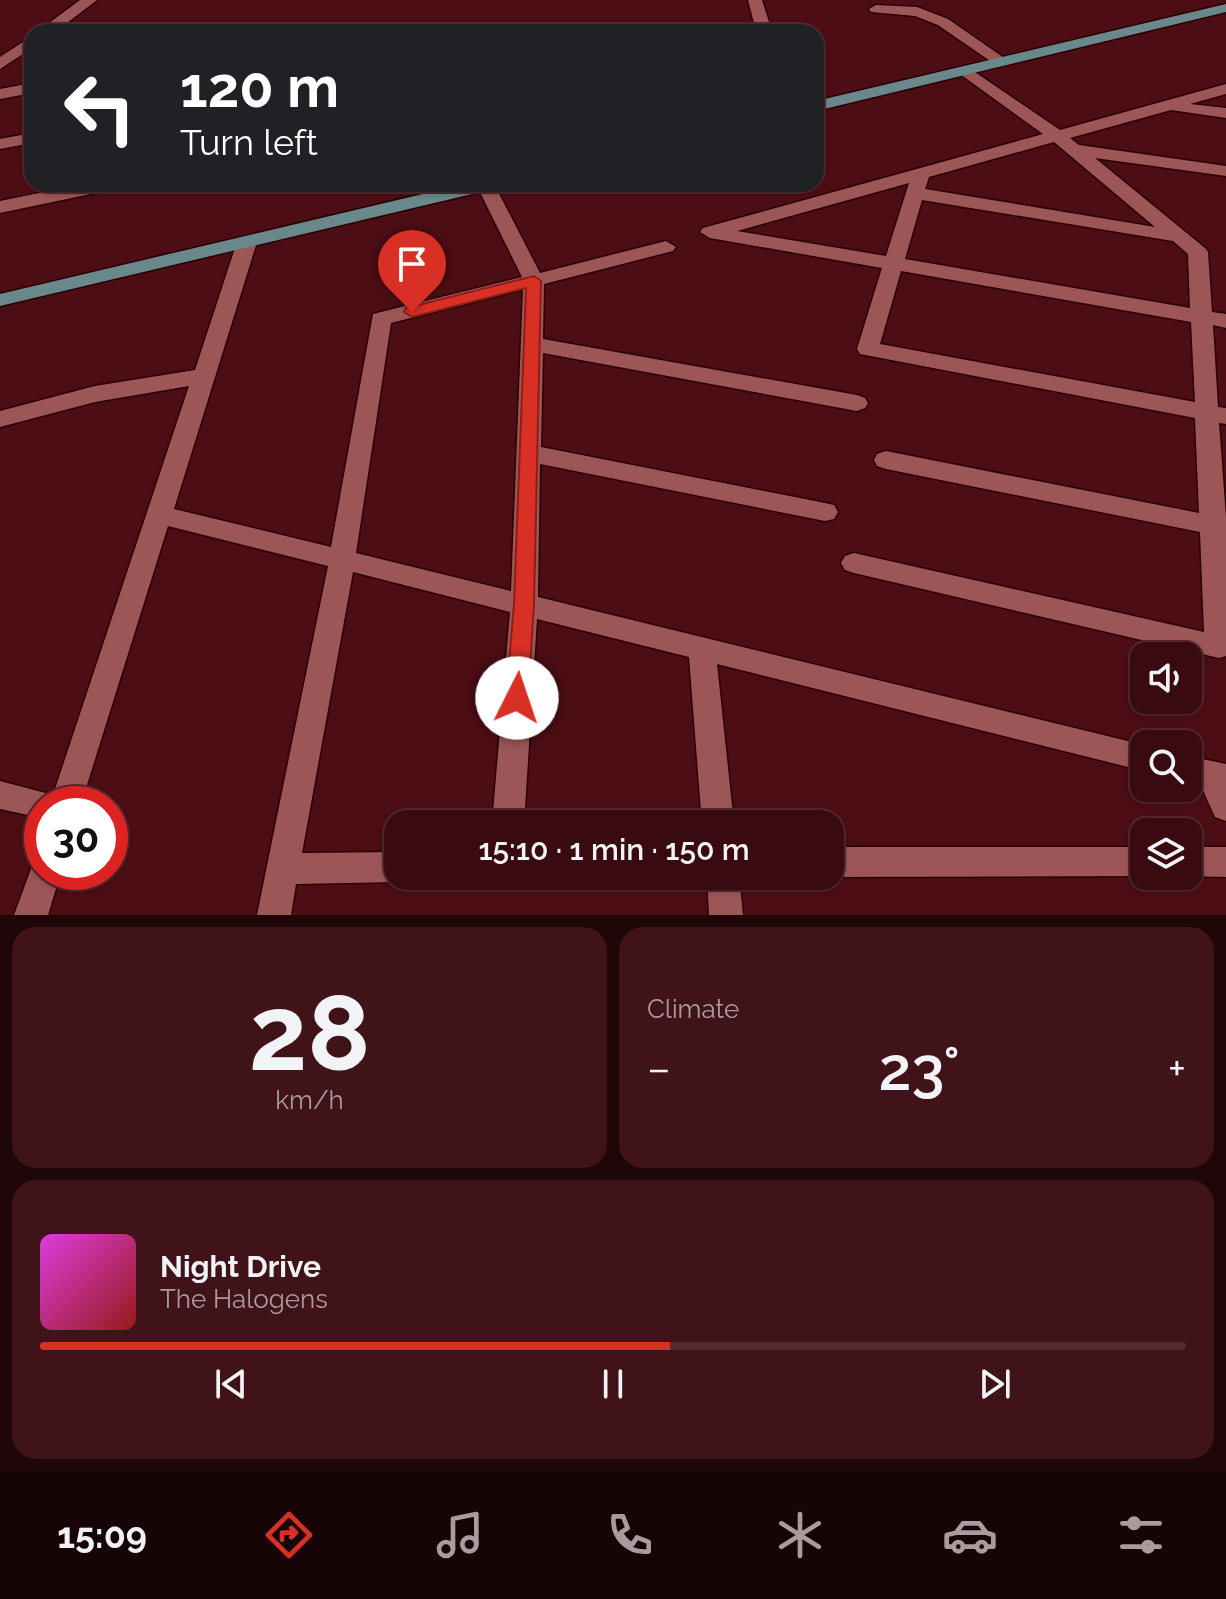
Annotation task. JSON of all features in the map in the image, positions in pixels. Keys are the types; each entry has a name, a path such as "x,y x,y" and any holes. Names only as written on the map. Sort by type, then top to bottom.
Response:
{"main road":[{"path":"824,104 1226,8"},
{"path":"0,300 454,192"}],"street":[{"path":"56,24 90,0"},
{"path":"755,0 762,24"},
{"path":"876,9 917,12 943,22 1002,62"},
{"path":"0,64 24,47"},
{"path":"854,563 1222,648 1216,414 1201,316 1198,252 1066,143 966,71"},
{"path":"1226,89 1163,106 1066,143 918,183 710,232 1226,321"},
{"path":"0,94 24,90"},
{"path":"1163,106 1226,113"},
{"path":"0,144 24,140"},
{"path":"1066,143 1226,171"},
{"path":"918,183 1179,236"},
{"path":"918,183 868,349 1216,414"},
{"path":"0,207 72,192"},
{"path":"491,192 534,281 524,604 509,810"},
{"path":"72,786 247,242"},
{"path":"274,915 342,559 381,319 666,247"},
{"path":"532,344 857,403"},
{"path":"3,424 95,394 203,376"},
{"path":"528,453 825,512"},
{"path":"886,460 1219,526"},
{"path":"158,514 1130,755"},
{"path":"702,649 717,810"},
{"path":"1209,774 1226,807"},
{"path":"0,795 24,800"},
{"path":"844,862 1130,862"},
{"path":"1202,862 1226,862"},
{"path":"283,869 384,867"},
{"path":"31,915 39,890"},
{"path":"724,890 726,915"}],"route":[{"path":"412,312 534,281 524,604 517,698"}]}
